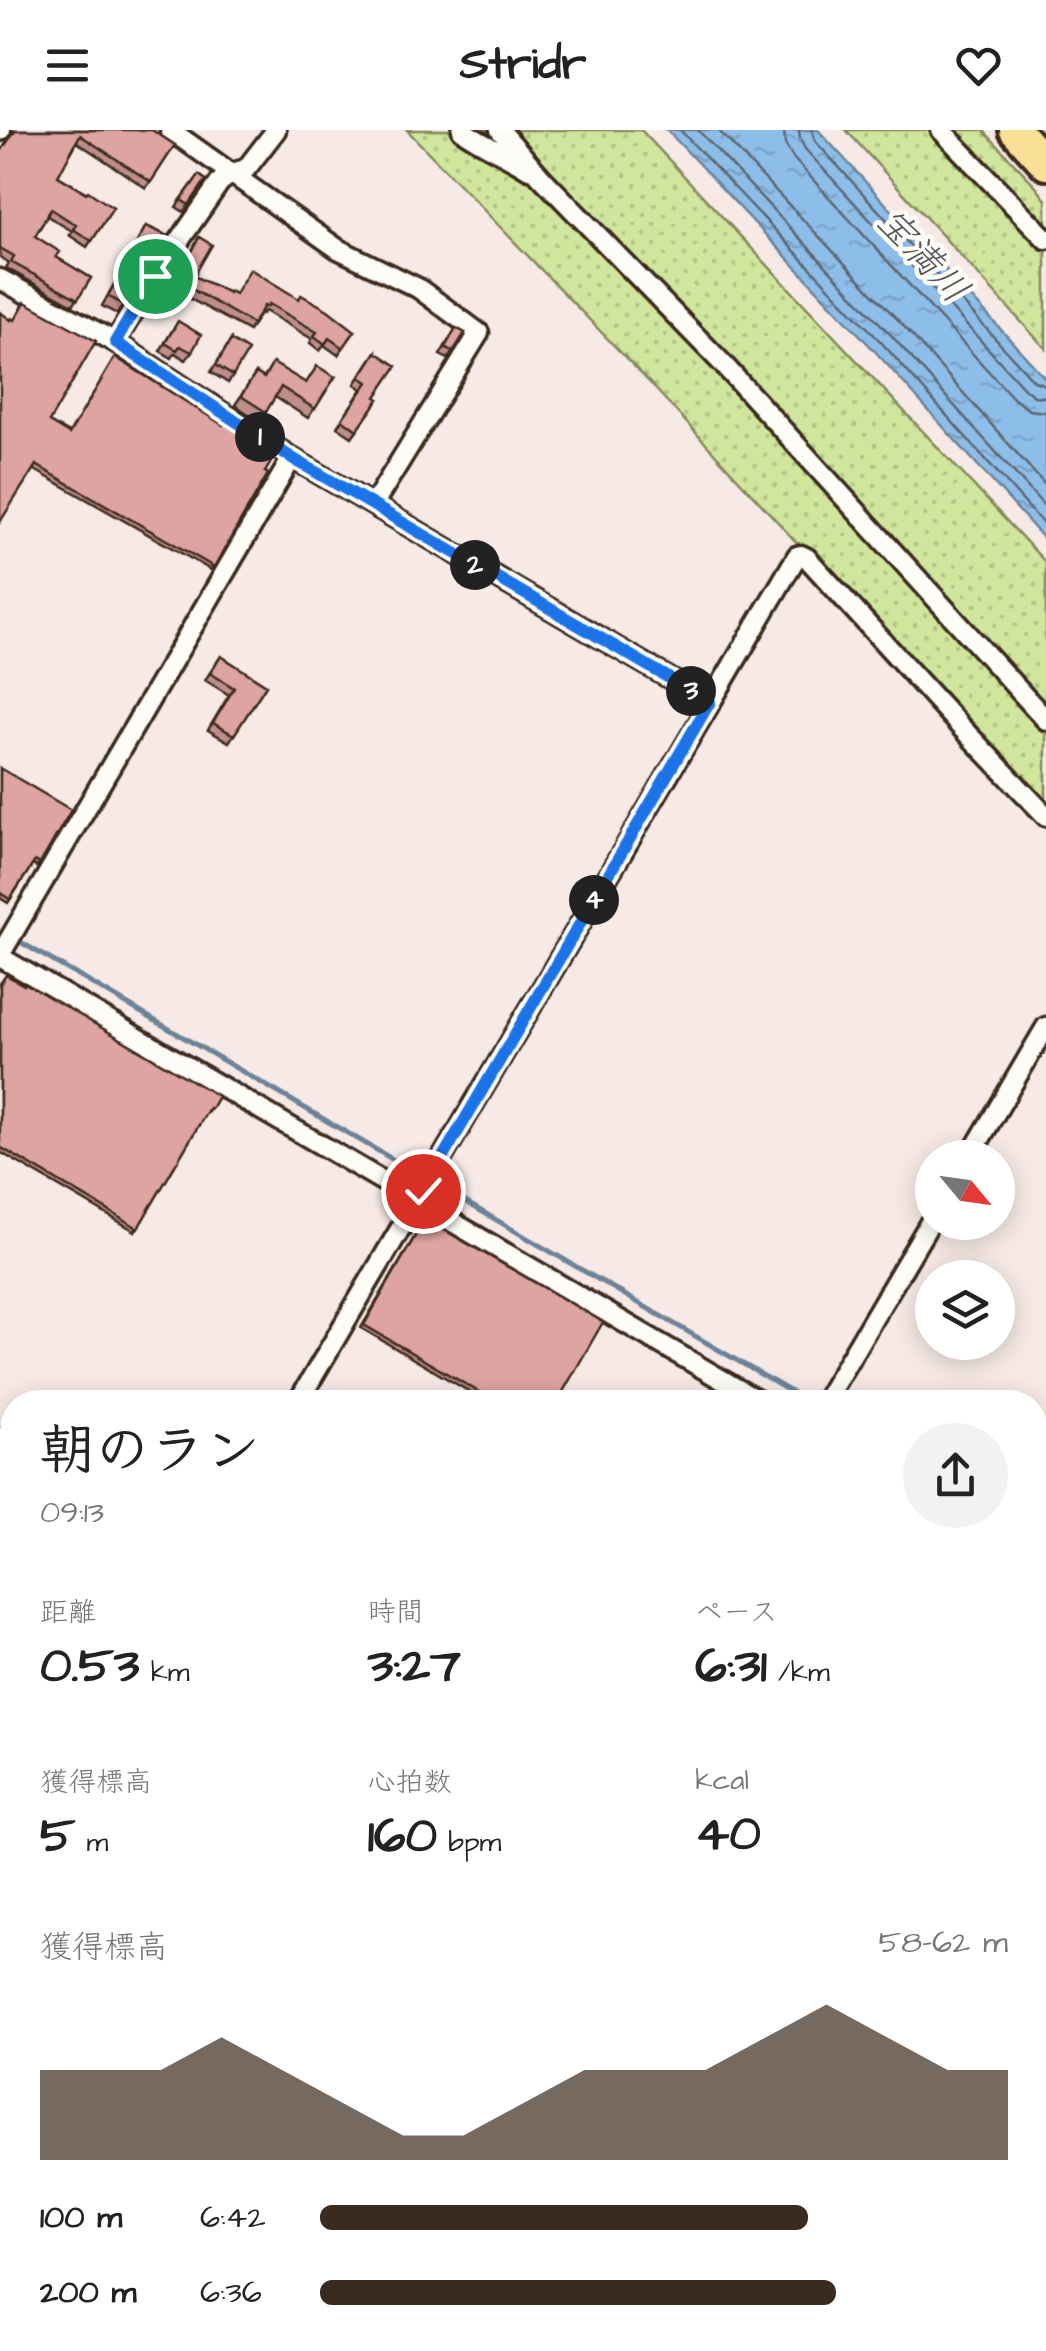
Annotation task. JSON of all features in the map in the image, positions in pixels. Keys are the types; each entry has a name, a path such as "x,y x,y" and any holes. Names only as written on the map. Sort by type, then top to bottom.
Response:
{"main road":[{"path":"1015,130 1046,164"}],"street":[{"path":"170,130 338,249 418,288 479,333 373,505"},
{"path":"115,342 220,182 232,173 246,170 276,130"},
{"path":"462,130 542,178"},
{"path":"500,130 722,363 1046,720"},
{"path":"942,130 1046,240"},
{"path":"0,278 115,342 292,458 710,702"},
{"path":"292,458 2,952 740,1390"},
{"path":"305,1390 796,556 802,554 807,558 1046,816"},
{"path":"980,1140 1046,1027"},
{"path":"831,1390 920,1240"}],"green space":[{"path":"407,130 641,130 1046,563 1046,804 960,715 810,547 797,543"},
{"path":"846,130 983,130 1033,183 1046,200 1046,349"}],"water":[{"name":"宝満川","path":"667,130 818,130 1046,379 1046,541 873,349"}],"building":[{"path":"15,130 152,130 175,145 151,182 80,135 58,176 113,208 92,241 51,209 35,236 60,252 56,257 91,278 78,299 11,262 14,256 0,248 0,153"},
{"path":"199,175 206,180 189,205 181,200"},
{"path":"146,226 168,236 124,305 108,296"},
{"path":"199,237 212,245 194,276 235,294 250,269 299,299 301,295 328,310 355,331 343,348 329,338 325,344 314,336 317,332 269,304 253,324 188,287 184,294 174,289"},
{"path":"25,302 96,341 49,422 69,434 115,357 274,457 214,567 36,465 0,522 0,312 15,320"},
{"path":"178,321 201,335 192,352 165,343"},
{"path":"456,328 465,333 453,352 445,347"},
{"path":"231,340 248,351 233,376 216,365"},
{"path":"376,352 397,366 357,430 342,419 368,382 360,377"},
{"path":"273,363 306,383 317,366 335,377 315,409 281,387 266,412 241,396 256,373 264,378"},
{"path":"221,656 266,685 234,735 213,723 234,688 210,673"},
{"path":"0,768 71,810 40,864 35,861 10,899 0,893"},
{"path":"6,975 218,1096 138,1228 0,1147 0,984"},
{"path":"425,1219 603,1322 564,1390 475,1390 364,1325"}],"waterway":[{"path":"17,940 787,1390"}],"route":[{"path":"155,276 115,342 292,458 710,702 423,1191"}]}
